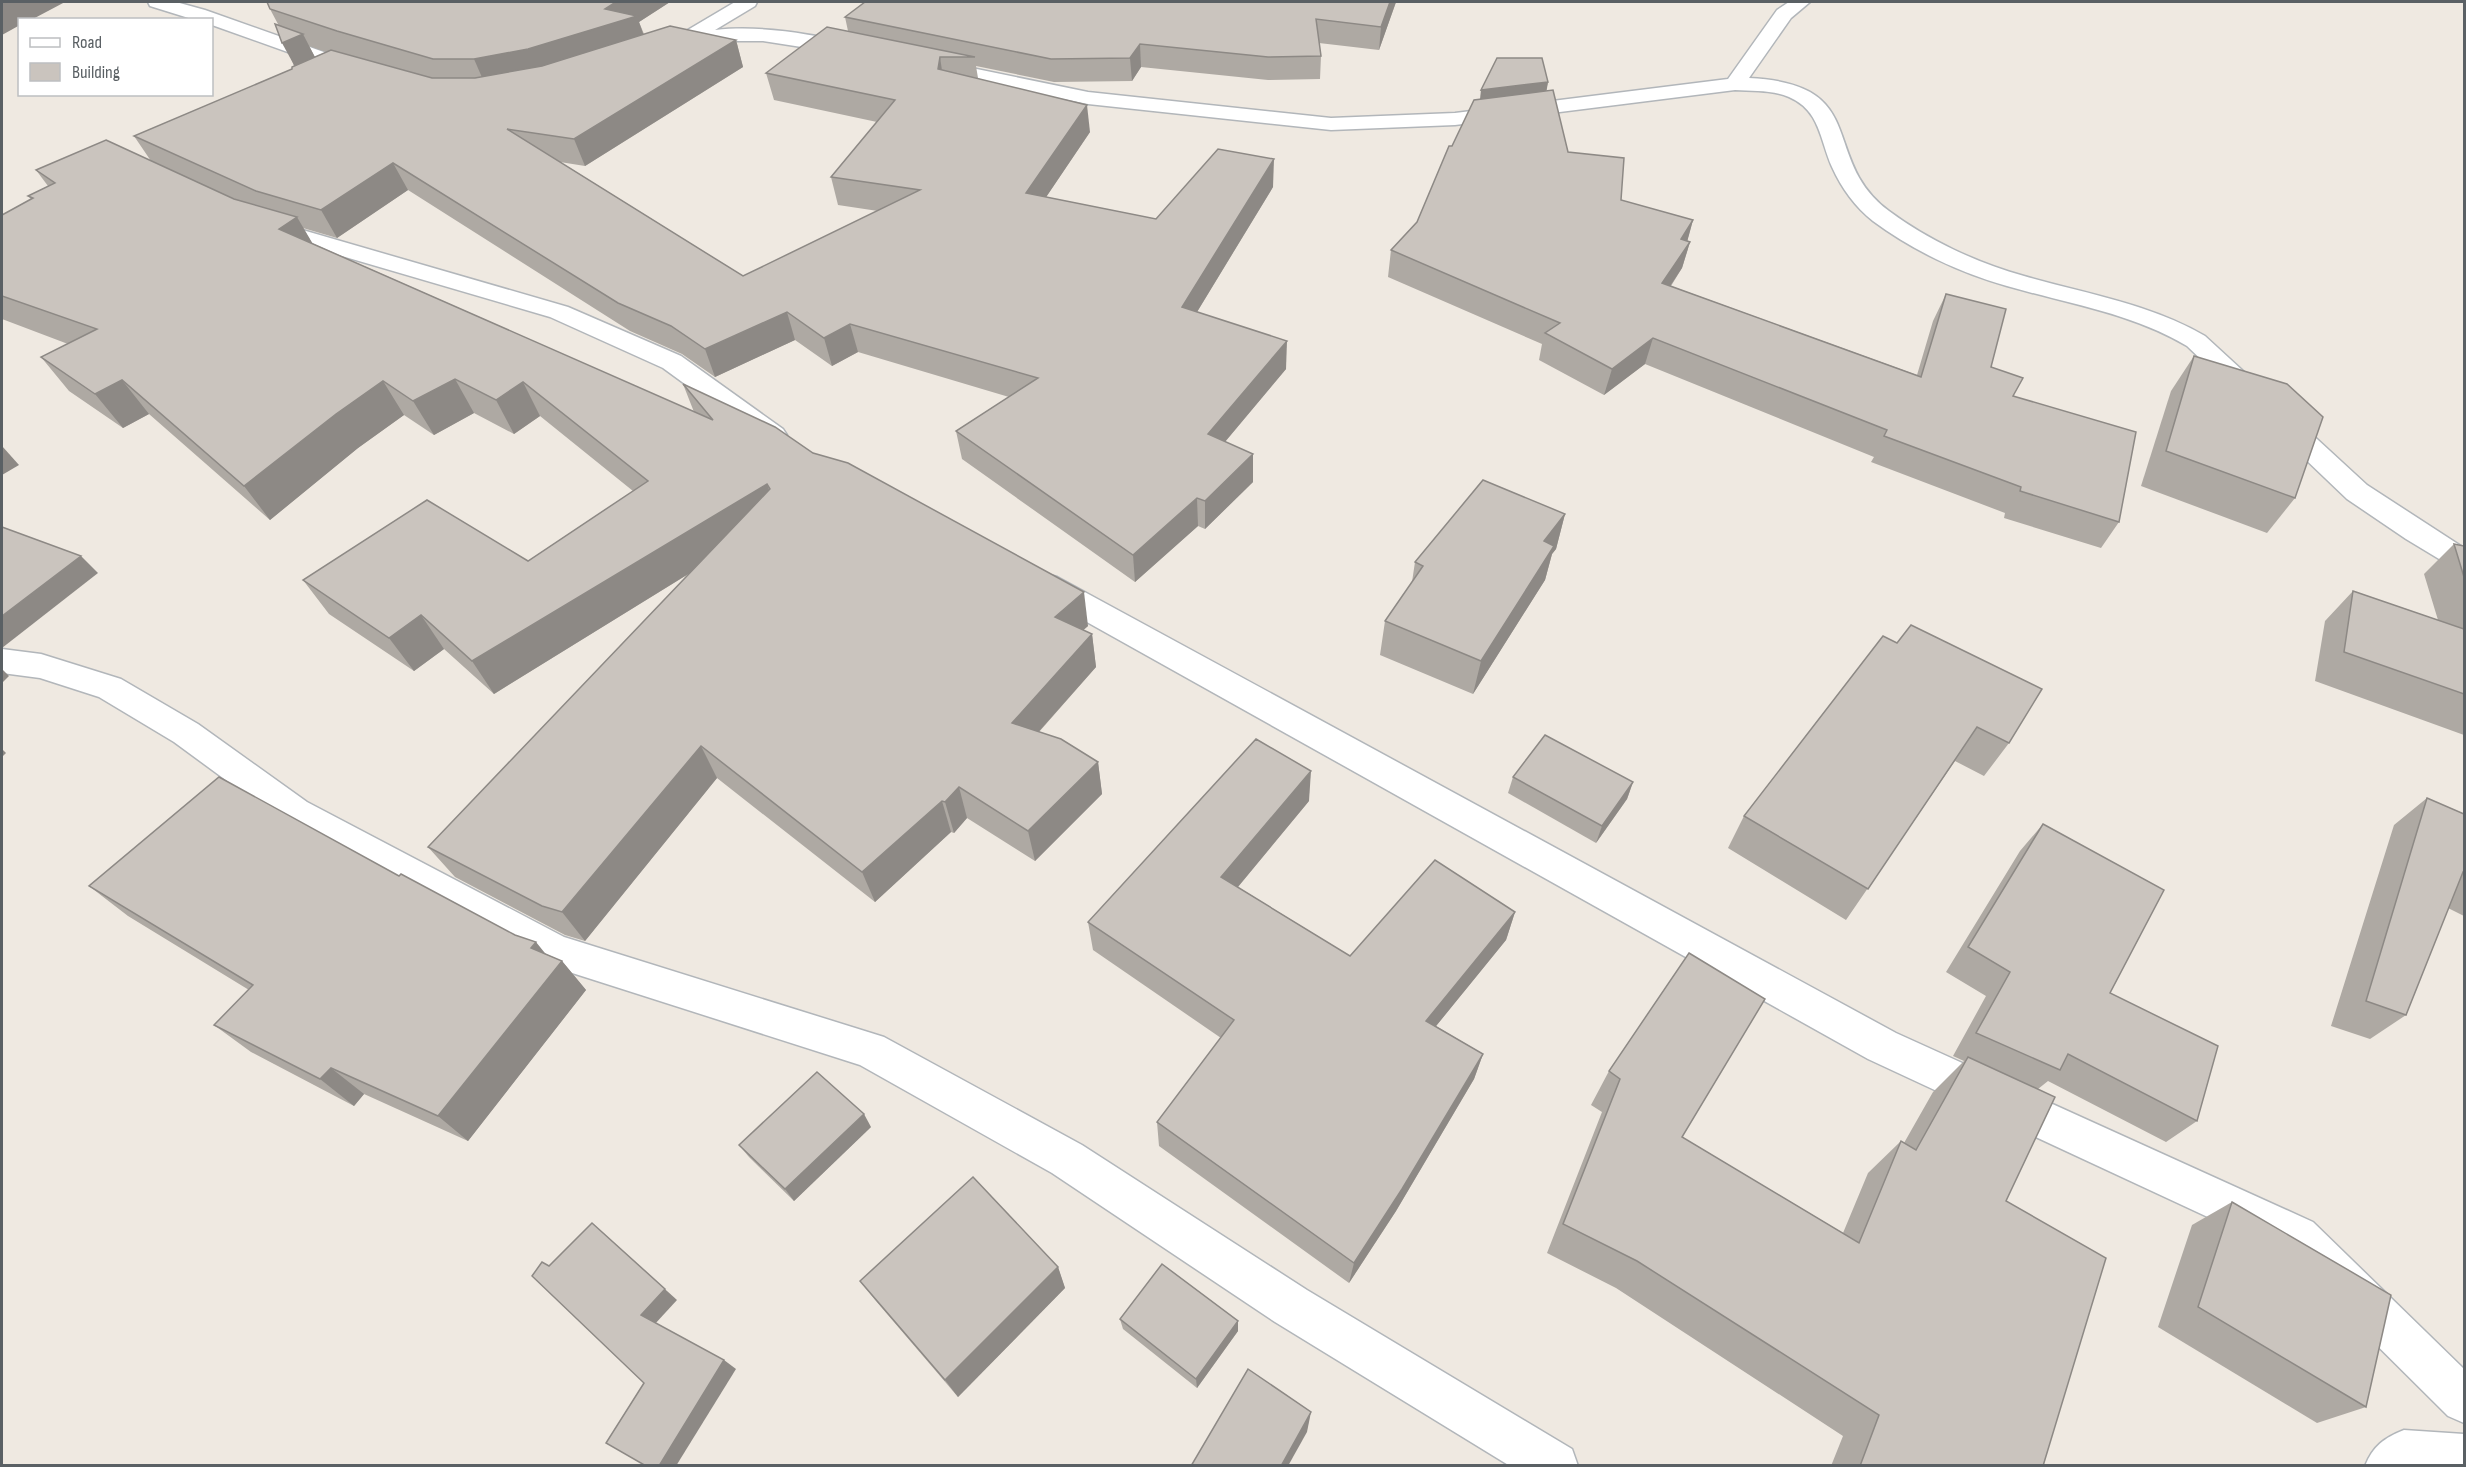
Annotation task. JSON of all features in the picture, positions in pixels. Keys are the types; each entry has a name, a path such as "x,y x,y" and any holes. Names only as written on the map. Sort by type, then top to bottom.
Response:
{"street":[{"path":"681,42 748,2"},
{"path":"1736,84 1784,14 1801,2"},
{"path":"167,3 208,18"},
{"path":"213,20 378,77"},
{"path":"658,49 681,42 749,34 807,39 875,54"},
{"path":"909,61 1088,98 1331,124 1455,119 1736,84 1770,85 1793,92 1815,104 1829,126 1842,165 1857,193 1885,219 1939,251 2012,280 2149,317 2176,328 2196,341 2356,492 2464,561"},
{"path":"322,76 344,67"},
{"path":"243,216 264,226 559,312 672,362 796,451"},
{"path":"1016,568 1882,1046 2298,1237 2464,1400"},
{"path":"2,661 41,666 110,688 186,733 295,812 554,951 870,1050 1067,1159 1291,1305 1555,1466"},
{"path":"2388,1466 2404,1453 2464,1457"}],"building":[{"path":"267,2 616,2 605,9 637,16 528,49 474,59 433,59 270,9"},
{"path":"865,2 1390,2 1381,27 1316,19 1321,56 1268,57 1140,44 1130,58 1051,59 845,17"},
{"path":"275,24 303,34 282,43"},
{"path":"670,26 736,40 574,139 507,129 743,276 920,190 831,177 895,100 766,73 827,27 975,57 940,57 938,69 1087,105 1026,193 1156,219 1218,149 1274,159 1182,307 1287,341 1208,434 1253,454 1205,501 1197,498 1133,555 956,431 1038,378 850,324 824,338 787,312 705,349 671,326 618,303 393,163 321,210 256,191 134,136 292,69 331,50 432,78 475,78 542,66"},
{"path":"1497,58 1542,58 1548,82 1481,90"},
{"path":"1553,90 1568,152 1624,158 1621,200 1693,220 1681,239 1690,242 1662,283 1921,377 1946,294 2006,309 1991,367 2023,378 2013,396 2136,432 2119,522 2020,491 2021,487 1884,436 1887,430 1653,338 1612,369 1545,333 1560,323 1391,250 1417,222 1449,146 1452,146 1474,100"},
{"path":"106,140 234,199 297,217 279,229 713,420 683,384 775,427 813,453 848,463 1084,592 1055,617 1092,634 1012,723 1061,739 1098,762 1028,831 959,787 945,802 942,801 862,872 701,746 562,912 542,906 428,847 770,489 767,484 472,661 421,615 389,638 303,580 427,500 528,561 648,481 523,382 496,400 455,379 413,401 383,381 336,414 244,486 122,380 95,394 41,357 97,329 2,296 2,215 33,198 28,196 55,183 36,170"},
{"path":"2194,356 2287,384 2323,417 2295,498 2166,451"},
{"path":"1483,480 1565,514 1544,541 1554,546 1481,661 1385,621 1423,566 1415,562"},
{"path":"2,527 81,556 2,616"},
{"path":"2454,544 2464,546 2464,577"},
{"path":"2353,591 2464,629 2464,694 2344,652"},
{"path":"1911,625 2042,689 2009,743 1977,727 1868,889 1744,816 1883,636 1897,643"},
{"path":"1545,735 1633,782 1602,826 1513,777"},
{"path":"1256,739 1311,771 1221,877 1350,956 1435,860 1515,912 1426,1021 1483,1054 1402,1189 1354,1263 1157,1122 1234,1020 1088,922"},
{"path":"219,777 399,876 401,874 515,935 536,942 531,948 562,961 438,1116 331,1068 320,1079 214,1025 253,985 89,886"},
{"path":"2427,798 2464,814 2464,873 2406,1015 2366,1001"},
{"path":"2043,824 2164,890 2110,993 2218,1046 2197,1121 2068,1054 2060,1070 1976,1033 2010,972 1968,947"},
{"path":"1689,953 1765,999 1682,1137 1859,1243 1901,1141 1916,1150 1968,1057 2055,1097 2006,1201 2106,1258 2043,1466 1860,1466 1879,1415 1637,1261 1563,1224 1620,1079 1609,1071"},
{"path":"817,1072 864,1114 785,1189 739,1145"},
{"path":"973,1177 1058,1267 945,1380 860,1281"},
{"path":"2232,1202 2391,1295 2366,1407 2198,1307"},
{"path":"592,1223 665,1289 641,1315 724,1360 659,1466 646,1466 606,1443 644,1383 532,1276 542,1262 549,1266"},
{"path":"1162,1264 1238,1321 1196,1379 1120,1319"},
{"path":"1248,1369 1311,1412 1281,1466 1191,1466"}]}
